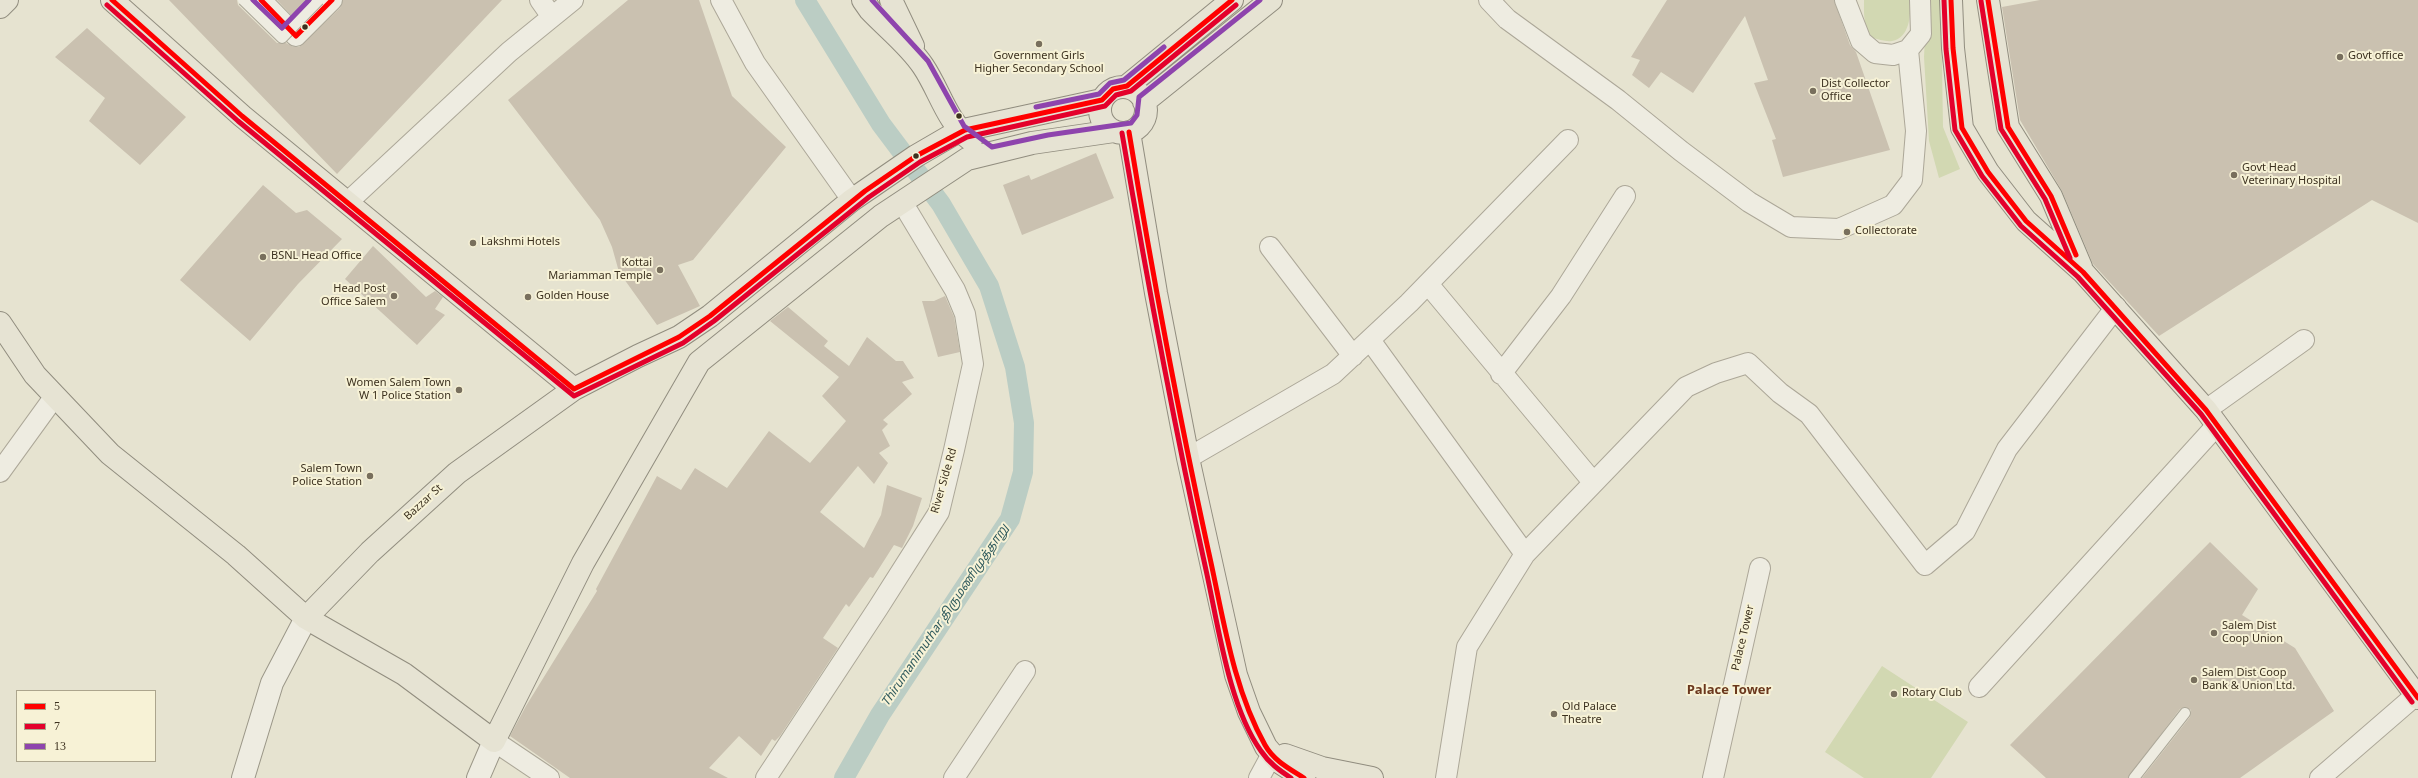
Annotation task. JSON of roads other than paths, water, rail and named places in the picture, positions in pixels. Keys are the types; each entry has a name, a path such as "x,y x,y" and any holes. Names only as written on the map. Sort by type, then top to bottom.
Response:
{"main road":[{"path":"0,7 7,0"},
{"path":"112,0 242,116 349,201 574,388"},
{"path":"891,0 923,65 959,131 991,155"},
{"path":"1232,0 1127,86 1113,89 1102,100 1100,114 1103,121 1121,132 1156,293 1188,458 1236,675 1249,712 1269,750 1279,762 1304,778"},
{"path":"1144,102 1271,0"},
{"path":"1951,0 1953,48 1962,128 1988,172 2026,220 2083,272 2116,307 2211,418 2417,697"},
{"path":"1988,0 2008,127 2051,196 2083,272"},
{"path":"867,5 923,65"},
{"path":"478,778 494,741 583,563 699,362 882,216 967,159 991,155 1032,143 1121,132 1141,124 1144,117 1144,102 1141,95 1127,86"},
{"name":"Bazzar St","path":"243,778 272,683 306,618 370,552 457,473 574,388 638,356 679,338 710,316 859,195 916,156 959,131 1102,100"},
{"path":"0,323 35,375 110,454 236,555 306,618 404,674 494,741"},
{"path":"679,338 699,362"},
{"path":"1269,750 1322,768 1372,778"}],"street":[{"path":"261,0 296,36 332,0"},
{"path":"540,0 552,17"},
{"path":"349,201 509,52 573,0"},
{"path":"721,0 755,62 859,195"},
{"path":"1489,0 1507,19 1618,100 1749,202 1791,227 1839,229 1893,205 1912,180 1916,131 1908,50"},
{"path":"1845,0 1861,41 1875,52 1893,55 1908,50 1922,34 1920,0"},
{"path":"1188,458 1333,374 1428,284 1568,140"},
{"path":"1501,374 1561,296 1625,196"},
{"name":"River Side Rd","path":"766,778 878,608 939,512 954,450 973,364 965,314 955,290 902,202"},
{"path":"1270,247 1353,356"},
{"path":"1428,284 1501,374 1593,482"},
{"path":"1446,778 1467,647 1525,554 1686,387 1716,373 1748,363 1780,393 1809,414 1925,565 1965,531 2006,449 2116,307"},
{"path":"1370,340 1525,554"},
{"path":"1979,687 2211,418 2304,340"},
{"path":"0,472 56,396"},
{"name":"Palace Tower","path":"1713,778 1760,568"},
{"path":"954,778 1025,671"},
{"path":"2320,778 2417,697"},
{"path":"494,741 549,778"},
{"path":"1259,778 1269,750"}],"lane":[{"path":"243,0 282,38 319,0"},
{"path":"2134,778 2186,713"}],"waterway":[{"name":"Thirumanimuthar திருமணிமுத்தாறு","path":"805,0 881,124 941,204 989,286 1015,367 1024,423 1023,472 1010,519 880,715 844,778"}],"place":[{"name":"Government Girls Higher Secondary School","path":"1039,44"},
{"name":"Govt office","path":"2340,57"},
{"name":"Dist Collector Office","path":"1813,91"},
{"name":"Govt Head Veterinary Hospital","path":"2234,175"},
{"name":"Collectorate","path":"1847,232"},
{"name":"Lakshmi Hotels","path":"473,243"},
{"name":"BSNL Head Office","path":"263,257"},
{"name":"Kottai Mariamman Temple","path":"660,270"},
{"name":"Head Post Office Salem","path":"394,296"},
{"name":"Golden House","path":"528,297"},
{"name":"Women Salem Town W 1 Police Station","path":"459,390"},
{"name":"Salem Town Police Station","path":"370,476"},
{"name":"Salem Dist Coop Union","path":"2214,633"},
{"name":"Salem Dist Coop Bank & Union Ltd.","path":"2194,680"},
{"name":"Rotary Club","path":"1894,694"},
{"name":"Old Palace Theatre","path":"1554,714"}],"district":[{"name":"Palace Tower","path":"1729,691"}]}
